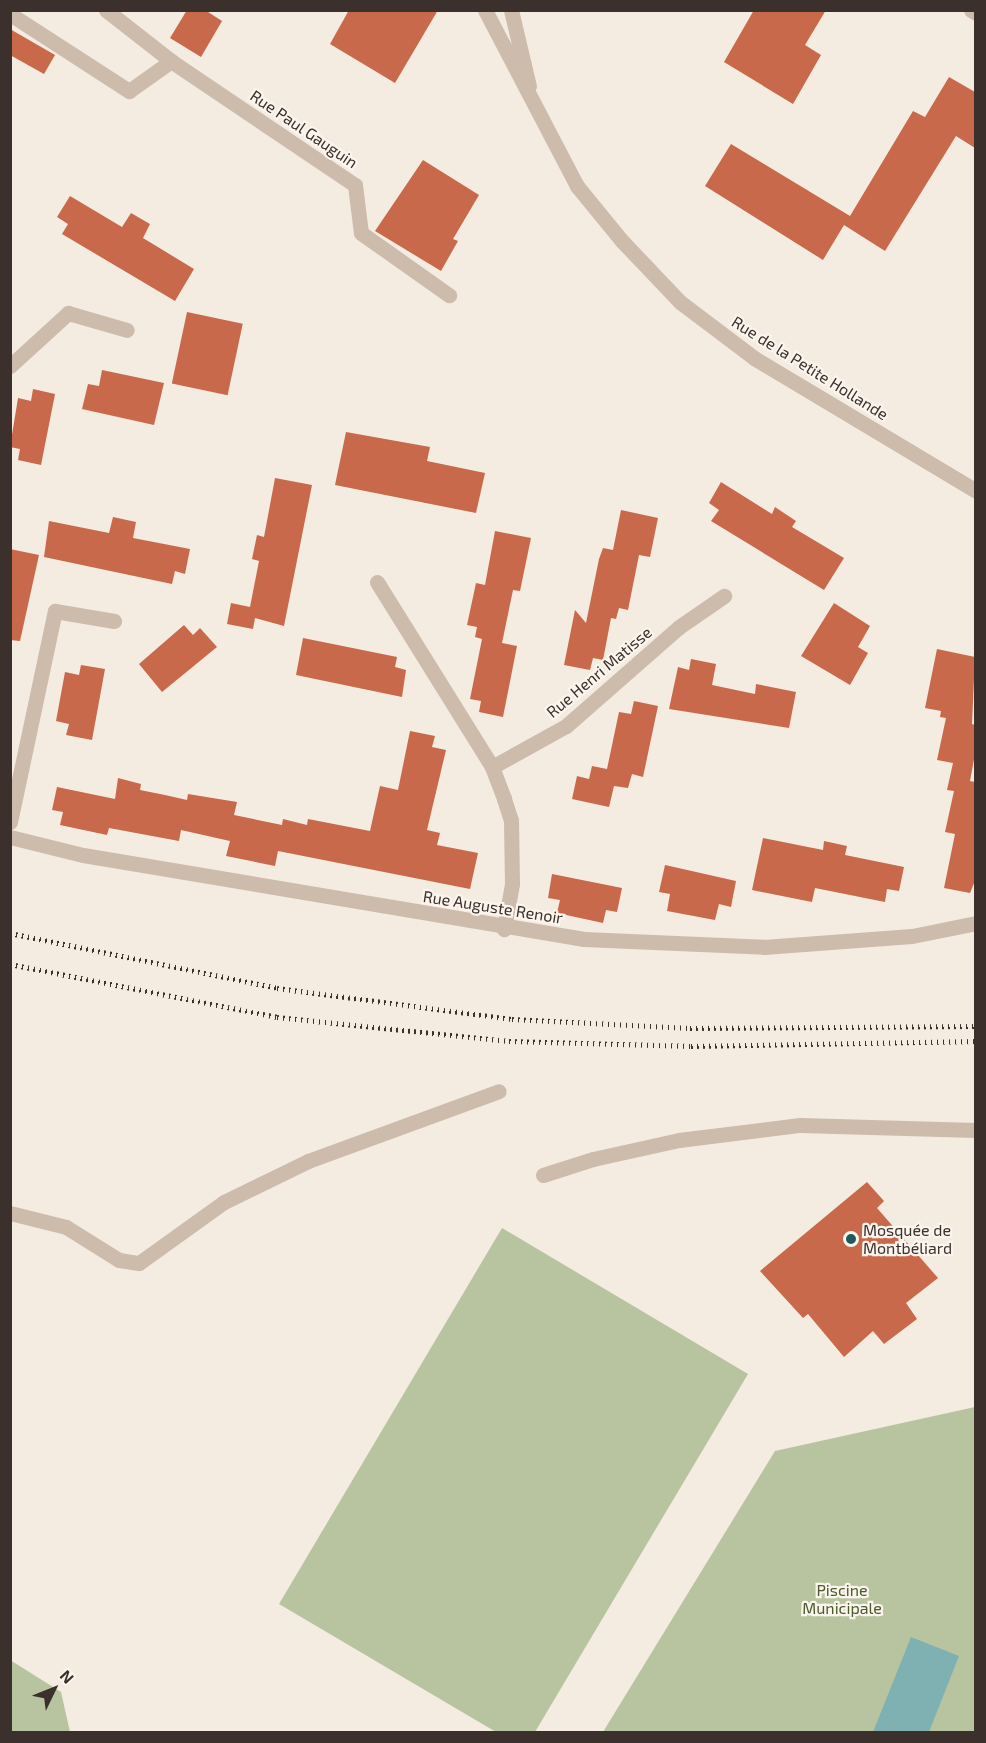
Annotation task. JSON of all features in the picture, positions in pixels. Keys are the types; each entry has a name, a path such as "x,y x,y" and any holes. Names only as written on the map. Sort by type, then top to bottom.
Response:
{"street":[{"name":"Rue Paul Gauguin","path":"106,10 171,62 355,185 361,233 449,295"},
{"name":"Rue de la Petite Hollande","path":"485,10 536,112 577,186 622,241 680,302 754,358 975,491"},
{"name":"Rue de la Petite Hollande","path":"511,10 536,112"},
{"path":"972,10 975,13"},
{"path":"10,14 129,91 171,62"},
{"path":"10,366 68,313 127,330"},
{"path":"377,582 492,767 511,820 512,884 504,928"},
{"name":"Rue Henri Matisse","path":"492,767 566,726 679,627 724,596"},
{"path":"10,822 55,611 114,621"},
{"name":"Rue Auguste Renoir","path":"10,837 83,855 504,928 584,939 764,947 912,936 975,923"},
{"path":"10,1213 66,1227 119,1260 139,1263 224,1202 308,1161 499,1091"},
{"path":"543,1175 593,1159 679,1140 800,1125 975,1130"}],"green space":[{"path":"502,1228 748,1374 535,1732 496,1732 279,1604"},
{"name":"Piscine Municipale","path":"975,1407 975,1732 603,1732 775,1451"},
{"path":"10,1660 61,1692 70,1732 11,1732"}],"water":[{"path":"911,1637 959,1656 929,1732 873,1732"}],"building":[{"path":"187,10 205,10 222,21 201,57 170,38"},
{"path":"349,10 438,10 395,83 330,44"},
{"path":"754,10 826,10 805,45 821,55 793,104 724,62"},
{"path":"10,29 55,55 44,74 10,55"},
{"path":"949,77 975,92 975,148 956,136 885,251 844,225 823,260 705,186 731,144 850,216 913,111 925,117"},
{"path":"423,160 479,195 453,239 458,241 441,271 375,231"},
{"path":"70,196 122,227 131,213 150,224 143,238 194,269 175,301 62,234 68,224 57,217"},
{"path":"187,312 243,324 228,395 172,383"},
{"path":"102,370 164,383 154,425 82,409 88,384 99,386"},
{"path":"33,389 55,394 41,465 18,460 20,449 10,447 18,398 31,401"},
{"path":"346,432 430,447 427,461 485,473 476,513 335,485"},
{"path":"275,478 312,485 284,626 255,618 253,629 227,624 231,603 250,607 259,561 252,559 257,535 264,537"},
{"path":"721,482 772,514 775,507 796,521 792,527 844,558 824,590 711,521 719,510 709,503"},
{"path":"621,510 658,518 650,557 639,555 628,610 619,608 616,619 611,618 603,660 593,658 590,670 564,665 575,610 586,623 599,559 603,548 613,550"},
{"path":"113,517 136,522 133,538 190,549 185,574 175,571 172,584 44,557 49,521 109,533"},
{"path":"495,531 531,538 520,591 513,590 502,643 517,646 503,717 479,712 481,701 470,699 482,639 475,637 477,627 467,625 476,583 485,585"},
{"path":"10,549 39,555 20,641 10,640"},
{"path":"834,603 870,626 858,647 868,653 850,685 801,656"},
{"path":"184,625 193,635 200,628 217,647 162,692 139,664"},
{"path":"303,638 397,657 395,667 406,670 402,697 296,675"},
{"path":"937,649 975,657 972,724 975,725 975,754 970,781 975,782 975,881 970,893 944,888 955,834 945,832 954,791 947,790 953,763 937,760 946,718 940,717 941,711 925,708"},
{"path":"691,659 716,664 712,685 755,694 756,684 796,692 789,728 669,709 678,667 689,670"},
{"path":"81,665 105,669 92,740 66,735 69,724 56,721 65,672 79,675"},
{"path":"634,701 658,706 643,777 632,774 628,788 614,786 609,807 572,799 577,776 589,779 592,766 607,769 619,712 631,714"},
{"path":"410,731 435,736 432,747 446,750 427,830 440,833 437,845 478,853 470,889 278,851 275,866 226,856 230,841 181,830 179,841 109,828 107,835 60,825 63,812 52,810 57,787 115,799 118,778 141,784 140,790 187,800 188,794 237,802 234,815 282,825 283,819 307,825 308,819 370,831 380,786 398,790"},
{"path":"763,838 823,850 824,841 847,846 845,855 904,867 899,891 887,889 885,902 815,888 812,902 752,890"},
{"path":"665,865 736,881 731,907 719,904 715,920 667,911 670,894 659,892"},
{"path":"552,874 622,888 617,912 606,910 603,923 557,913 560,900 548,898"},
{"name":"Mosquée de Montbéliard","path":"867,1182 884,1201 877,1208 938,1278 906,1303 917,1319 884,1344 873,1331 844,1357 808,1314 803,1318 760,1271"}],"railway":[{"path":"10,933 277,988 512,1019 690,1028 976,1026"},
{"path":"10,964 277,1017 509,1041 691,1046 976,1041"}],"place":[{"name":"Mosquée de Montbéliard","path":"851,1239"}]}
